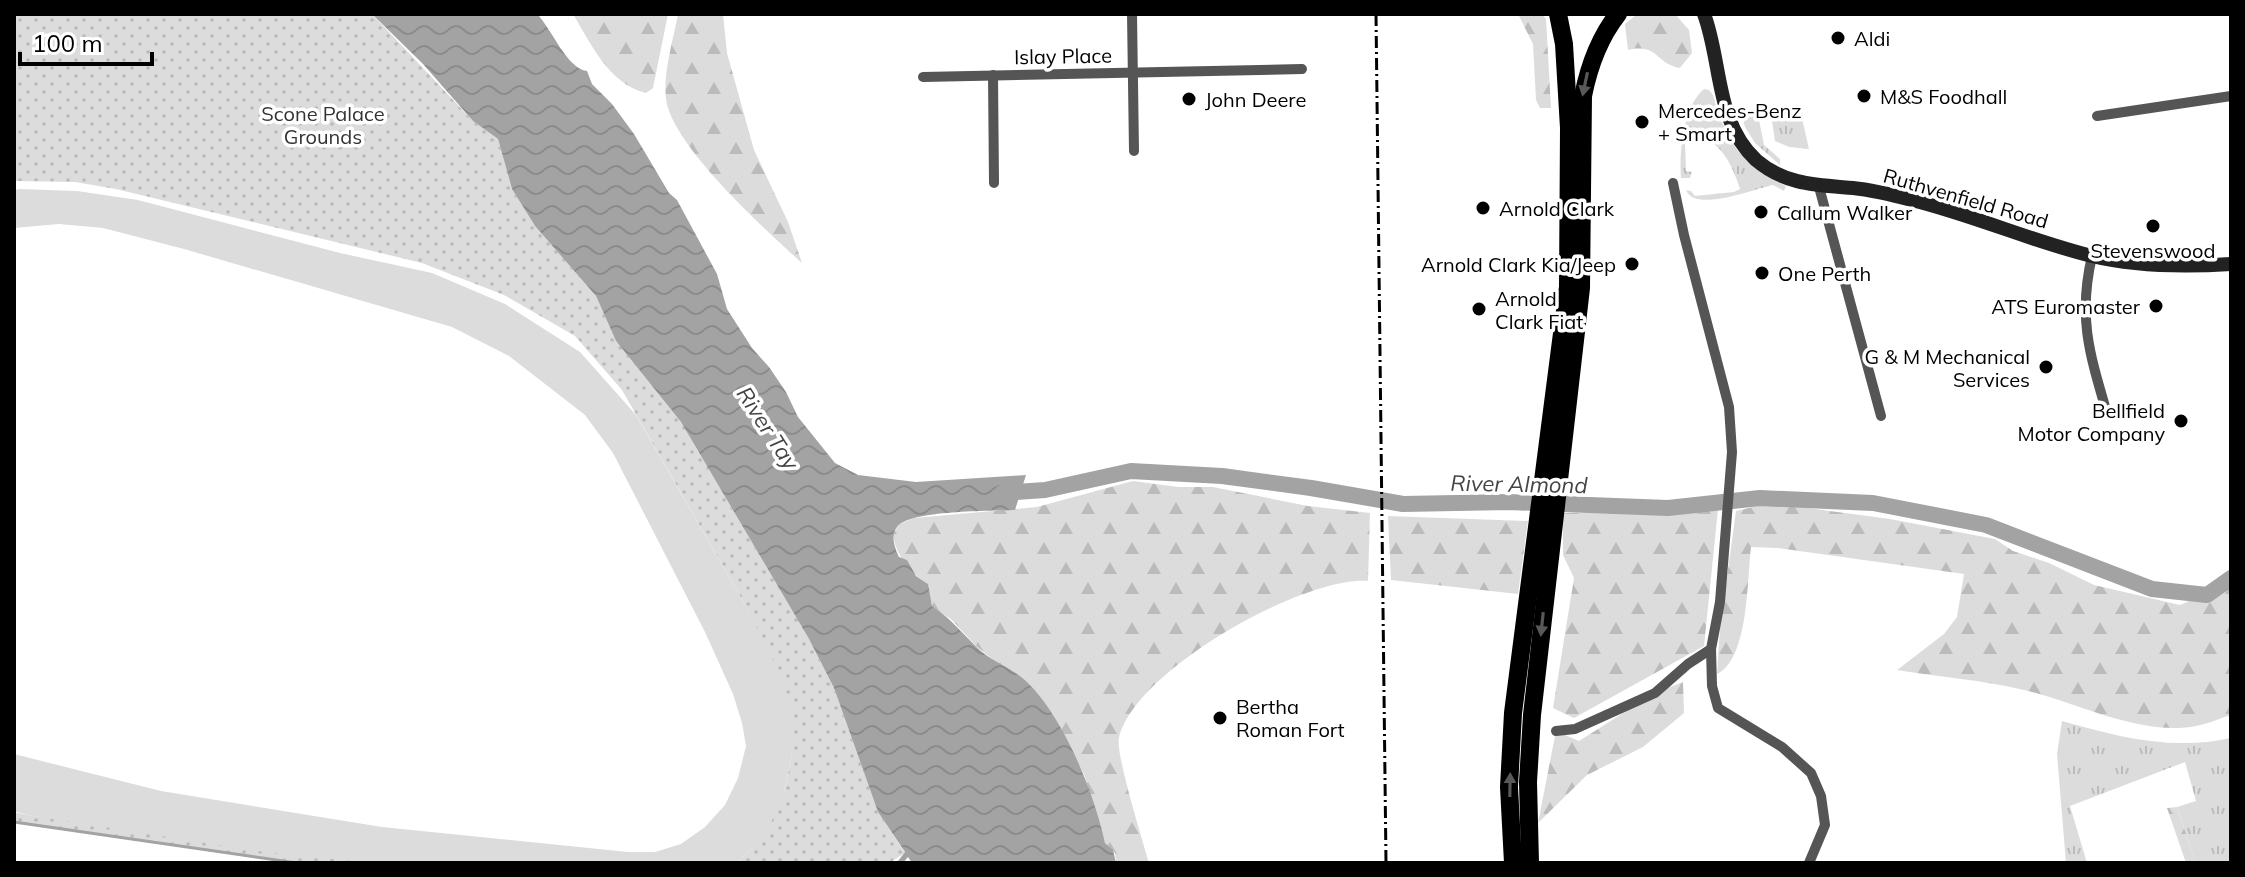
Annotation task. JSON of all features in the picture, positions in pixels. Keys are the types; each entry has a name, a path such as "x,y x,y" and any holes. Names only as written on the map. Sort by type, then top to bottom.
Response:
{"highway":[{"path":"1553,466 1568,287 1569,128 1564,44 1558,14"},
{"path":"1513,863 1509,787 1513,713 1581,288 1583,96 1587,72 1599,43 1618,14"},
{"path":"1530,863 1530,755 1542,545"}],"street":[{"path":"1132,14 1134,151"},
{"name":"Ruthvenfield Road","path":"1704,14 1722,97 1736,136 1754,158 1791,181 1819,187 1854,188 1916,201 2092,256 2167,266 2231,264"},
{"name":"Islay Place","path":"923,77 1302,69"},
{"name":"Islay Place","path":"993,75 994,183"},
{"path":"2097,116 2231,96"},
{"path":"1673,183 1729,407 1732,452 1720,602 1711,649 1712,686 1718,708 1782,747 1811,773 1821,796 1825,825 1809,863"},
{"path":"1819,187 1881,416"},
{"path":"2092,256 2084,298 2085,327 2106,410"},
{"path":"1556,731 1575,729 1655,693 1688,664 1711,649"}],"green space":[{"name":"Scone Palace Grounds","path":"14,14 372,14 473,121 498,139 512,189 535,226 596,296 616,341 681,422 809,639 834,688 878,812 905,853 889,863 736,863 752,849 784,792 792,755 792,727 748,610 622,390 575,336 504,295 422,263 116,189 75,182 14,181"},
{"path":"573,14 668,14 653,88 646,93 633,88 611,72"},
{"path":"678,14 723,14 727,53 754,150 788,222 802,263 723,187 685,140 672,118 666,99 666,78"},
{"path":"1518,14 1542,14 1546,19 1551,108 1540,108 1536,100 1533,44"},
{"path":"1675,14 1689,30 1692,53 1680,68 1666,63 1646,49 1628,50 1625,24 1636,15"},
{"path":"1704,89 1713,95 1723,126 1738,150 1758,170 1786,186 1784,191 1773,185 1712,200 1692,197 1686,190 1695,196 1740,189 1722,153 1709,140 1690,129 1685,143 1686,171 1692,172 1690,178 1681,178 1682,143 1687,118"},
{"path":"1746,111 1758,115 1764,145 1780,159 1780,165 1755,143 1745,127 1743,119"},
{"path":"1801,114 1809,149 1789,147 1775,141 1772,121"},
{"path":"14,190 77,191 138,200 340,253 432,273 505,304 580,352 636,415 748,610 789,699 792,755 784,792 770,825 752,849 736,863 371,863 257,851 14,811 14,754 161,791 382,827 628,852 655,852 681,844 705,827 725,805 738,778 746,746 733,694 705,632 613,453 585,415 509,356 452,327 103,228 59,224 14,228"},
{"path":"1133,481 1178,487 1213,487 1308,506 1370,513 1368,581 1339,584 1304,594 1265,611 1225,632 1155,684 1131,712 1119,738 1125,778 1149,863 1116,863 1115,853 1105,843 1084,774 1042,700 932,606 927,583 904,562 893,535 899,524 914,518 1037,507"},
{"path":"1770,503 1890,519 1995,539 2013,551 2049,563 2094,585 2180,605 2231,583 2231,715 2196,726 2154,727 2109,717 2024,690 1897,670 1944,634 1957,617 1964,574 1778,548 1751,547 1741,636 1727,666 1717,674 1736,511"},
{"path":"1718,509 1704,646 1574,718 1553,708 1574,578 1563,555 1563,513"},
{"path":"1388,516 1528,521 1518,594 1391,580"},
{"path":"1683,682 1684,713 1643,747 1587,775 1538,823 1556,731 1579,741 1655,693"},
{"path":"2062,721 2125,737 2167,743 2231,738 2231,863 2196,863 2177,807 2196,801 2185,762 2070,806 2087,863 2066,863 2057,754"},
{"path":"2177,807 2196,863 2186,863 2167,808"},
{"path":"14,812 374,863 291,863 14,823"}],"water":[{"name":"River Tay","path":"372,14 537,14 566,56 580,69 587,71 592,84 612,104 634,134 669,193 677,200 717,274 727,309 786,392 798,417 835,463 858,475 916,482 1026,475 1015,510 952,512 917,517 897,527 895,546 899,557 907,560 916,576 928,584 932,606 982,652 1023,678 1041,698 1066,737 1086,780 1105,843 1113,850 1116,863 912,863 908,857 903,863 893,863 905,852 878,812 834,688 809,639 681,422 616,341 596,296 535,226 512,189 498,139 473,121 423,64"}],"waterway":[{"name":"River Almond","path":"1002,493 1045,490 1131,471 1222,476 1403,504 1509,502 1668,508 1760,498 1873,503 1986,525 2152,589 2207,595 2231,578"},
{"path":"14,822 297,863"}],"railway":[{"path":"1376,14 1386,863"}],"place":[{"name":"Aldi","path":"1838,38"},
{"name":"M&S Foodhall","path":"1864,96"},
{"name":"John Deere","path":"1189,99"},
{"name":"Mercedes-Benz + Smart","path":"1642,122"},
{"name":"Arnold Clark","path":"1483,208"},
{"name":"Callum Walker","path":"1761,212"},
{"name":"Stevenswood","path":"2153,226"},
{"name":"Arnold Clark Kia/Jeep","path":"1632,264"},
{"name":"One Perth","path":"1762,273"},
{"name":"ATS Euromaster","path":"2156,306"},
{"name":"Arnold Clark Fiat","path":"1479,309"},
{"name":"G & M Mechanical Services","path":"2046,367"},
{"name":"Bellfield Motor Company","path":"2181,421"},
{"name":"Bertha Roman Fort","path":"1220,718"}]}
